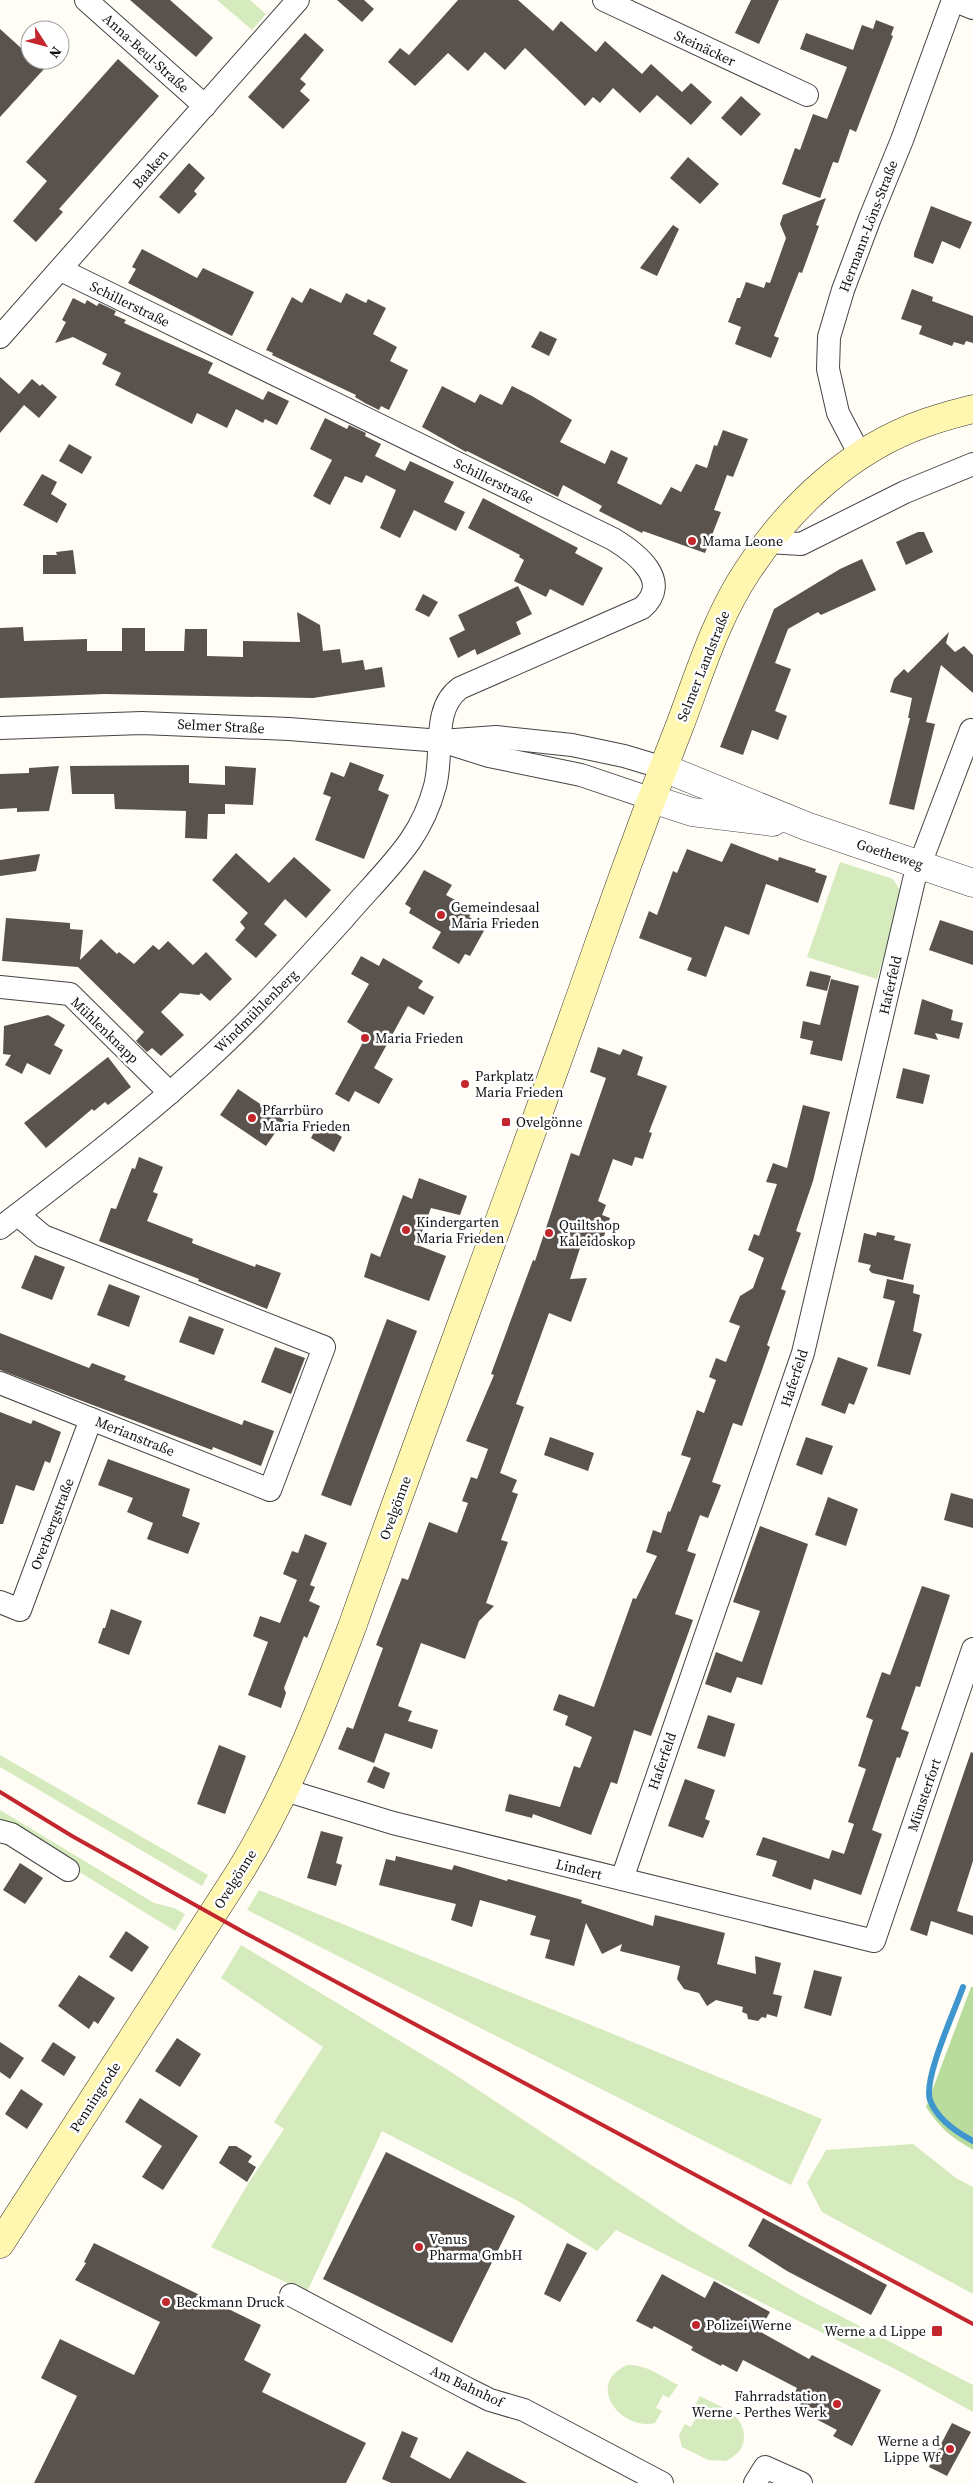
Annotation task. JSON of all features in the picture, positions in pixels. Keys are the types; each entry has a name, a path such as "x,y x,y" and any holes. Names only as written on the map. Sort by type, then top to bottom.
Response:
{"main road":[{"name":"Selmer Landstraße","path":"664,768 707,648 725,608 747,571 795,509 829,478 860,455 923,423 973,408"},
{"name":"Ovelgönne","path":"190,1949 265,1831 314,1726 352,1627 664,768"},
{"name":"Penningrode","path":"0,2244 190,1949"}],"street":[{"name":"Anna-Beul-Straße","path":"86,0 205,106"},
{"name":"Baaken","path":"0,337 298,0"},
{"name":"Steinäcker","path":"604,0 807,95"},
{"path":"953,0 973,8"},
{"name":"Hermann-Löns-Straße","path":"860,455 838,413 828,368 829,337 866,227 902,140 953,0"},
{"name":"Schillerstraße","path":"61,270 613,539 641,559 651,575 654,586 648,603 642,608 595,630 460,688 447,700 442,713 441,740"},
{"path":"768,542 801,544 905,492 973,464"},
{"name":"Selmer Straße","path":"0,728 142,723 288,729 441,740 496,737 540,741 598,750 664,768"},
{"name":"Haferfeld","path":"622,1879 803,1353 920,864 971,730"},
{"name":"Selmer Straße","path":"441,740 489,756 581,775 652,799"},
{"name":"Windmühlenberg","path":"0,1228 170,1093 227,1041 308,958 410,841 420,824 436,785 441,740"},
{"name":"Goetheweg","path":"664,768 806,826 973,882"},
{"name":"Goetheweg","path":"652,799 692,812 806,826"},
{"name":"Mühlenknapp","path":"0,987 70,994 170,1093"},
{"name":"Merianstraße","path":"0,1383 270,1490 324,1347 43,1236 18,1215"},
{"name":"Overbergstraße","path":"0,1602 20,1610 91,1419"},
{"name":"Münsterfort","path":"874,1941 973,1649"},
{"name":"Lindert","path":"285,1790 393,1823 874,1941"},
{"path":"0,1831 11,1834 68,1870"},
{"name":"Am Bahnhof","path":"291,2295 490,2400 524,2410 648,2480"},
{"path":"755,2483 765,2467 802,2483"}],"green space":[{"path":"217,0 250,0 266,14 252,30"},
{"path":"840,862 893,879 902,893 877,979 807,957"},
{"path":"0,1755 208,1875 202,1886 0,1767"},
{"path":"0,1810 154,1903 174,1908 185,1914 175,1931 0,1823"},
{"path":"259,1890 822,2119 791,2185 247,1910"},
{"path":"241,1945 448,2070 688,2229 800,2295 973,2385 973,2412 899,2371 616,2230 597,2251 518,2201 382,2131 307,2292 211,2247 246,2187 284,2129 274,2122 323,2047 221,1978"},
{"path":"971,1987 973,1987 973,2150 947,2132 926,2107"},
{"path":"913,2144 956,2178 973,2187 973,2294 822,2212 807,2183 826,2150"},
{"path":"627,2365 641,2366 678,2385 669,2398 663,2395 656,2408 662,2411 655,2423 643,2424 631,2420 620,2413 612,2404 608,2394 609,2384 615,2374"},
{"path":"700,2396 729,2411 740,2422 743,2429 744,2441 741,2449 726,2461 708,2460 682,2447 679,2435 685,2424 691,2427 698,2414 692,2411"}],"building":[{"path":"130,0 170,0 213,38 196,57"},
{"path":"337,0 364,0 374,9 362,22"},
{"path":"458,0 518,0 553,31 561,21 596,52 605,41 642,74 651,64 682,92 691,83 712,102 691,125 657,95 640,113 613,88 600,103 593,97 585,106 525,48 505,70 485,52 468,71 448,53 415,86 388,62 400,48 409,55"},
{"path":"751,0 779,0 759,44 735,33"},
{"path":"876,20 894,27 891,35 893,36 856,132 850,129 838,163 833,162 820,198 782,184 795,148 800,150 813,114 827,119 847,67 800,49 806,33 853,50 862,25 873,29"},
{"path":"0,29 20,47 20,70 43,70 0,117"},
{"path":"305,33 324,50 300,79 306,84 300,91 310,100 283,129 248,97"},
{"path":"118,59 159,96 59,209 63,212 36,242 13,221 47,181 26,162"},
{"path":"741,96 761,114 741,136 721,118"},
{"path":"688,157 719,184 700,204 670,178"},
{"path":"189,163 205,178 194,191 197,194 179,214 159,197"},
{"path":"826,198 816,225 819,226 802,273 799,272 774,336 779,338 771,358 735,344 741,327 728,322 737,298 740,298 746,282 764,288 766,282 770,283 786,238 780,224 783,215"},
{"path":"931,206 972,222 960,249 942,241 933,264 914,257"},
{"path":"673,225 679,229 657,276 640,268"},
{"path":"142,249 197,278 203,268 254,292 232,336 128,283 136,269 132,267"},
{"path":"310,288 341,303 346,293 366,303 368,299 386,308 373,334 397,347 390,361 408,370 389,410 381,406 379,410 355,397 356,395 272,355 273,353 266,350 292,297 302,303"},
{"path":"912,289 933,297 932,301 973,316 973,343 966,341 964,345 954,342 952,346 919,334 922,326 901,319"},
{"path":"73,298 85,304 87,300 97,306 99,303 116,311 114,315 126,320 124,323 213,363 208,373 263,400 268,391 289,401 277,425 265,419 263,423 236,409 227,428 197,413 192,424 115,385 121,373 102,364 107,354 73,337 55,343 66,322 62,320"},
{"path":"540,331 557,339 549,356 531,347"},
{"path":"0,377 19,394 32,379 40,386 42,384 57,397 39,418 24,405 0,433"},
{"path":"442,386 475,403 480,394 502,405 512,386 532,396 572,420 560,442 605,464 611,450 628,458 617,483 661,505 671,487 681,492 696,464 707,468 714,445 717,446 723,430 748,439 733,477 727,475 714,510 721,512 705,553 643,531 642,533 599,511 602,506 563,485 558,497 466,452 422,427"},
{"path":"325,418 347,429 349,425 366,433 365,436 381,444 375,456 405,471 410,461 454,482 444,502 465,512 456,531 414,510 400,538 380,528 396,490 366,475 362,483 345,476 330,505 313,496 332,460 310,449"},
{"path":"69,444 92,457 82,474 59,461"},
{"path":"42,474 57,482 51,494 67,504 57,523 23,505"},
{"path":"483,498 578,548 575,553 603,568 583,606 550,589 546,597 514,581 524,560 519,557 520,555 468,528"},
{"path":"918,532 924,532 933,552 906,565 896,542"},
{"path":"73,550 76,574 43,574 43,555 57,555 56,552"},
{"path":"862,559 876,590 821,615 818,612 788,629 775,663 791,669 775,711 787,716 778,740 752,730 743,755 720,747 774,609 840,569"},
{"path":"518,586 532,614 516,622 521,634 477,655 475,649 458,658 449,638 465,630 458,615"},
{"path":"423,594 438,602 429,617 415,610"},
{"path":"297,612 320,625 323,651 340,649 342,663 363,660 365,670 382,667 385,687 313,698 105,694 0,698 0,628 23,627 24,641 87,639 87,651 122,651 122,628 145,628 145,651 184,651 185,629 207,629 207,656 243,657 243,641 300,642"},
{"path":"949,632 946,643 955,652 964,646 973,655 973,693 941,665 926,722 935,724 914,810 889,804 910,718 908,718 912,698 890,692 894,679 904,669 908,673"},
{"path":"350,762 384,775 378,790 389,795 364,859 315,840 331,797 323,794 331,772 344,777"},
{"path":"189,765 189,783 225,785 225,766 256,768 253,805 225,804 225,814 208,814 207,839 185,838 186,811 115,809 114,794 72,794 70,766"},
{"path":"59,766 49,811 17,812 17,808 0,809 0,774 29,773 29,768"},
{"path":"731,843 778,861 779,857 816,869 815,872 827,876 818,903 766,884 749,935 725,926 706,977 687,970 692,958 639,938 649,911 657,915 673,871 677,873 687,849 722,862"},
{"path":"236,853 269,883 294,857 331,890 306,918 285,899 264,924 277,935 256,958 235,940 245,928 240,922 248,913 212,880"},
{"path":"40,854 36,871 0,876 0,860"},
{"name":"Gemeindesaal Maria Frieden","path":"424,870 452,885 446,895 473,910 469,917 486,927 470,956 465,954 459,964 432,948 441,932 409,913 411,908 405,904"},
{"path":"6,918 70,923 70,929 83,930 80,960 101,939 117,954 119,952 134,964 153,945 159,950 168,941 193,965 206,952 232,979 210,1001 201,993 199,995 180,993 161,1012 184,1035 161,1056 152,1048 147,1052 136,1041 144,1032 78,967 2,961"},
{"path":"940,920 973,931 973,965 929,950"},
{"name":"Maria Frieden","path":"361,956 379,966 383,958 423,981 418,988 434,997 424,1015 408,1006 374,1068 393,1079 379,1104 355,1091 349,1102 335,1094 367,1035 347,1022 369,984 351,974"},
{"path":"810,971 831,976 827,991 806,986"},
{"path":"831,979 859,986 842,1061 810,1054 813,1041 800,1038 803,1021 820,1025"},
{"path":"922,999 953,1010 951,1020 963,1023 959,1039 935,1033 938,1040 914,1034"},
{"path":"48,1015 65,1025 54,1045 63,1050 50,1075 27,1063 22,1074 5,1065 11,1055 3,1054 4,1026"},
{"path":"598,1047 620,1055 623,1049 643,1057 637,1075 667,1086 649,1132 652,1133 643,1159 635,1157 632,1166 613,1159 598,1201 606,1205 602,1215 610,1218 604,1236 581,1245 570,1279 587,1278 571,1322 549,1313 516,1404 524,1407 500,1473 517,1480 512,1492 518,1494 501,1540 508,1542 486,1603 494,1606 479,1621 465,1659 421,1643 398,1706 412,1711 408,1721 438,1730 432,1749 385,1733 374,1763 338,1749 347,1727 353,1729 383,1648 376,1645 402,1578 408,1580 429,1522 457,1533 468,1503 462,1501 471,1477 477,1479 488,1449 466,1441 494,1375 491,1374 533,1260 535,1261 571,1153 579,1156 606,1078 590,1072"},
{"path":"108,1057 131,1087 108,1105 105,1102 94,1111 92,1109 46,1148 24,1123"},
{"path":"903,1068 930,1075 923,1104 896,1098"},
{"name":"Pfarrbüro Maria Frieden","path":"238,1089 284,1120 266,1146 220,1115"},
{"path":"803,1105 830,1112 813,1181 796,1231 801,1233 781,1289 786,1291 767,1345 770,1347 742,1426 733,1423 712,1482 721,1485 708,1518 700,1515 687,1551 696,1554 675,1614 693,1620 651,1736 634,1730 617,1784 611,1782 591,1835 533,1814 532,1818 505,1811 509,1794 560,1807 574,1766 580,1768 592,1737 565,1725 568,1716 553,1710 559,1694 594,1707 633,1598 636,1599 657,1556 646,1552 653,1530 661,1533 668,1511 670,1512 691,1458 681,1455 697,1410 704,1413 716,1380 709,1377 716,1358 726,1362 740,1326 729,1322 740,1296 753,1288 764,1258 748,1250 754,1234 759,1236 777,1184 766,1182 773,1163 787,1168"},
{"path":"317,1126 324,1126 342,1137 334,1152 311,1138"},
{"path":"139,1157 163,1167 153,1192 158,1194 147,1221 193,1239 192,1243 255,1267 256,1264 281,1273 267,1309 198,1281 199,1279 99,1241 111,1208 116,1209 132,1168 135,1169"},
{"name":"Kindergarten Maria Frieden","path":"419,1178 467,1196 460,1215 431,1208 417,1245 446,1256 429,1301 364,1277 371,1253 380,1257 403,1195 412,1199"},
{"path":"877,1232 895,1236 894,1240 911,1244 903,1280 872,1273 869,1270 871,1265 858,1262 864,1233 876,1236"},
{"path":"35,1255 65,1267 52,1300 21,1288"},
{"path":"887,1279 914,1285 913,1293 920,1295 913,1331 922,1334 910,1375 877,1366 895,1301 883,1298"},
{"path":"109,1284 140,1296 129,1327 97,1315"},
{"path":"189,1316 224,1329 214,1355 179,1342"},
{"path":"387,1319 417,1331 351,1506 321,1495"},
{"path":"0,1333 89,1368 92,1363 126,1376 124,1380 242,1425 244,1420 274,1431 261,1466 213,1447 212,1450 0,1370"},
{"path":"275,1347 305,1358 291,1394 261,1382"},
{"path":"838,1357 868,1368 854,1405 849,1403 845,1414 821,1405"},
{"path":"0,1412 31,1424 33,1420 61,1432 50,1463 45,1461 34,1491 16,1485 3,1524 0,1524"},
{"path":"550,1437 594,1453 588,1471 544,1455"},
{"path":"806,1437 833,1446 822,1475 796,1465"},
{"path":"108,1459 190,1489 182,1516 200,1523 188,1554 147,1539 153,1523 127,1512 133,1498 98,1485"},
{"path":"951,1493 973,1499 973,1528 944,1520"},
{"path":"828,1497 858,1509 846,1546 815,1535"},
{"path":"760,1526 808,1544 762,1685 737,1677 731,1693 705,1684 716,1652 742,1662 760,1611 733,1602"},
{"path":"305,1534 327,1543 310,1585 315,1587 309,1601 320,1606 307,1638 304,1636 284,1688 286,1693 281,1708 248,1695 268,1642 253,1636 260,1616 280,1623 297,1580 283,1574 292,1551 298,1553"},
{"path":"922,1586 950,1595 920,1687 916,1686 901,1729 909,1732 900,1758 897,1757 872,1830 882,1834 861,1895 814,1879 811,1890 772,1876 777,1861 756,1855 763,1837 829,1859 832,1850 844,1854 854,1824 848,1822 866,1769 858,1766 873,1720 866,1717 882,1672 890,1675"},
{"path":"111,1609 142,1621 129,1655 98,1643"},
{"path":"708,1715 735,1724 725,1757 697,1748"},
{"path":"219,1745 246,1756 225,1814 197,1804"},
{"path":"971,1752 973,1753 973,1861 957,1911 973,1916 973,1935 931,1921 927,1936 910,1930"},
{"path":"374,1766 390,1773 384,1789 367,1782"},
{"path":"685,1779 715,1790 705,1819 710,1821 703,1838 668,1826"},
{"path":"321,1831 343,1837 336,1863 342,1865 336,1886 307,1878"},
{"path":"396,1856 452,1870 454,1865 507,1881 508,1879 582,1900 581,1903 653,1926 655,1915 725,1933 717,1964 756,1974 755,1956 781,1963 773,1994 782,1996 777,2017 767,2014 766,2018 762,2017 758,2021 748,2019 747,2014 742,2012 743,2007 716,2000 707,2006 699,1993 684,1989 677,1979 680,1966 620,1951 622,1944 602,1954 586,1923 574,1966 545,1958 550,1940 530,1935 536,1916 480,1900 472,1927 451,1920 456,1904 379,1885 386,1859 395,1861"},
{"path":"20,1863 43,1878 25,1904 3,1890"},
{"path":"126,1931 149,1947 132,1972 109,1957"},
{"path":"814,1970 842,1977 831,2016 804,2008"},
{"path":"79,1975 115,1998 98,2024 94,2021 89,2029 58,2006"},
{"path":"177,2038 201,2054 180,2087 155,2071"},
{"path":"0,2042 24,2058 10,2079 0,2072"},
{"path":"53,2042 76,2057 64,2076 41,2061"},
{"path":"21,2089 43,2104 27,2129 5,2114"},
{"path":"140,2098 198,2136 163,2190 142,2177 162,2146 125,2122"},
{"path":"229,2146 236,2146 252,2156 248,2162 256,2167 247,2182 219,2163"},
{"name":"Venus Pharma GmbH","path":"386,2152 515,2216 452,2343 323,2279"},
{"path":"763,2218 887,2285 871,2315 787,2271 748,2246"},
{"path":"94,2243 261,2325 244,2360 271,2374 262,2392 366,2443 346,2483 34,2483 77,2396 41,2378 60,2339 134,2375 160,2322 75,2280 86,2263 84,2262"},
{"path":"567,2243 587,2253 560,2302 544,2294"},
{"path":"662,2274 705,2298 714,2281 770,2312 759,2331 809,2359 812,2355 881,2390 852,2446 833,2436 837,2430 797,2409 801,2403 792,2399 797,2388 743,2360 737,2372 722,2364 721,2366 691,2350 693,2347 654,2326 652,2329 636,2321"},
{"name":"Werne a d Lippe Wf","path":"952,2423 971,2432 947,2476 929,2467"},
{"path":"402,2431 418,2438 410,2457 450,2479 467,2451 527,2483 391,2483 382,2479"}],"waterway":[{"path":"963,1987 935,2061 929,2090 933,2107 942,2119 973,2141"}],"railway":[{"path":"0,1792 72,1836 247,1934 973,2324"}],"place":[{"name":"Mama Leone","path":"692,541"},
{"name":"Gemeindesaal Maria Frieden","path":"441,915"},
{"name":"Maria Frieden","path":"365,1038"},
{"name":"Parkplatz Maria Frieden","path":"465,1084"},
{"name":"Pfarrbüro Maria Frieden","path":"252,1118"},
{"name":"Ovelgönne","path":"506,1122"},
{"name":"Kindergarten Maria Frieden","path":"406,1230"},
{"name":"Quiltshop Kaleidoskop","path":"549,1233"},
{"name":"Venus Pharma GmbH","path":"419,2247"},
{"name":"Beckmann Druck","path":"166,2302"},
{"name":"Polizei Werne","path":"696,2325"},
{"name":"Werne a d Lippe","path":"937,2331"},
{"name":"Fahrradstation Werne - Perthes Werk","path":"837,2404"},
{"name":"Werne a d Lippe Wf","path":"950,2449"}]}
